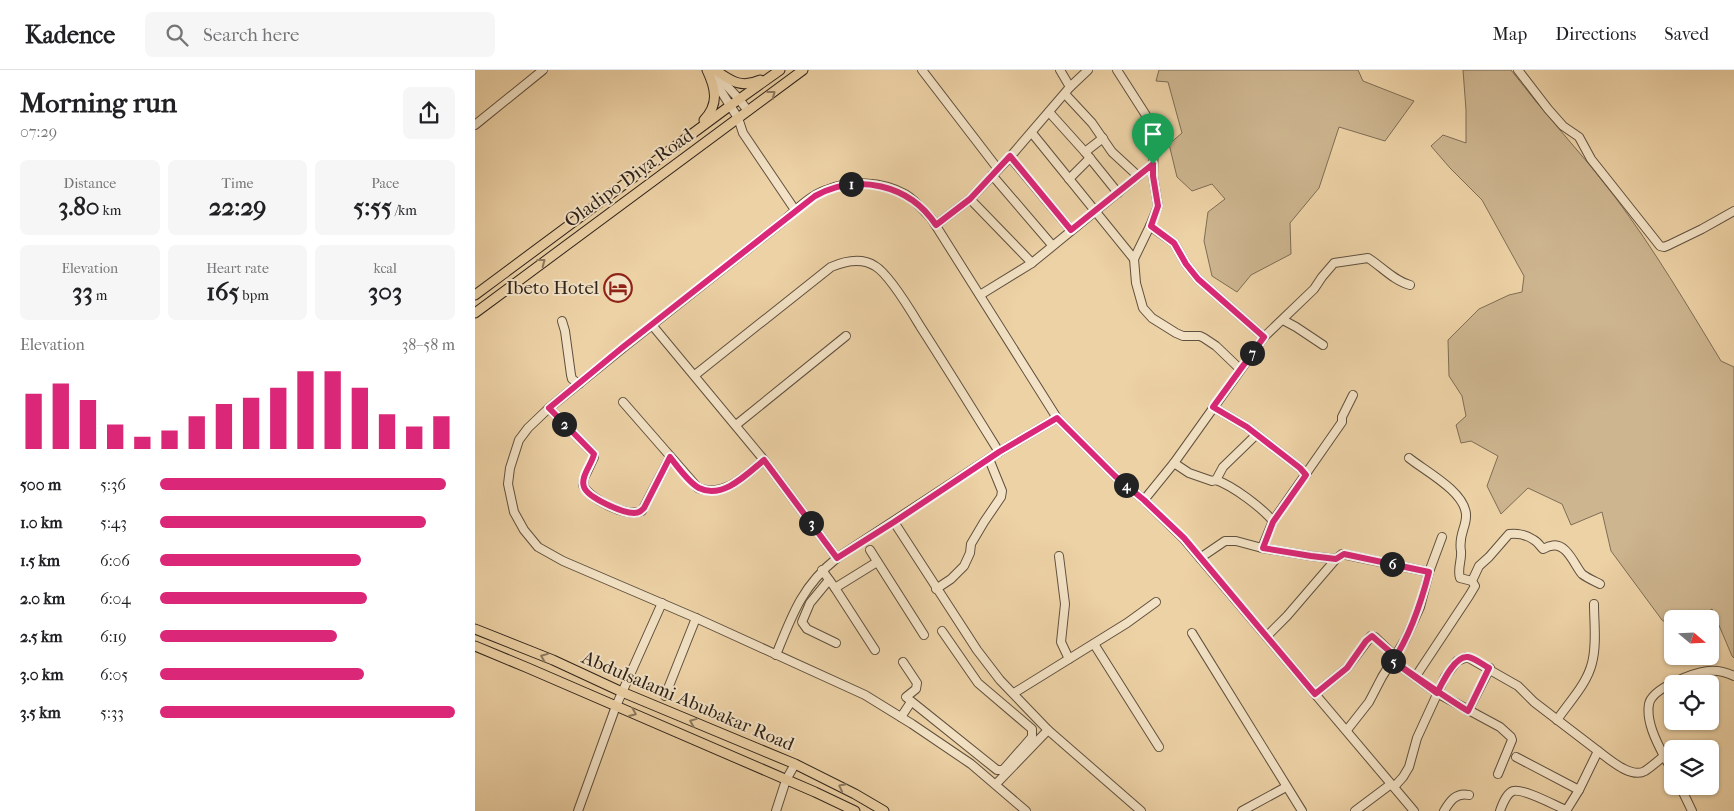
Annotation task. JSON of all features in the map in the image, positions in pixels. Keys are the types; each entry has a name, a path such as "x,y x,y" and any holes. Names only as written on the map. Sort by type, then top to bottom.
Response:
{"main road":[{"path":"688,137 710,113 714,105 715,91 707,70"},
{"path":"714,70 730,81 747,84 757,82 780,70"},
{"name":"Oladipo Diya Road","path":"475,295 731,104 780,70"},
{"name":"Oladipo Diya Road","path":"475,313 803,70"},
{"name":"Abdulsalami Abubakar Road","path":"475,629 553,660 622,692 795,764 884,811"},
{"name":"Abdulsalami Abubakar Road","path":"475,646 855,811"}],"street":[{"path":"475,126 543,70"},
{"path":"707,70 731,104 743,133 795,210"},
{"path":"714,70 748,111"},
{"path":"922,70 998,169"},
{"path":"1060,70 1070,87"},
{"path":"936,225 970,199 1032,133 1070,87 1088,70"},
{"path":"1117,70 1149,120 1154,148 1153,176 1158,206 1151,226 1134,259 1136,284 1143,308 1160,323 1183,336 1200,336 1205,338 1240,369"},
{"path":"1518,70 1563,126 1579,138 1591,159 1660,246 1669,245 1703,229 1734,211"},
{"path":"1065,94 1092,123 1112,152 1138,176"},
{"path":"1049,112 1118,192"},
{"path":"1032,133 1134,259"},
{"path":"1069,179 1103,138"},
{"path":"1010,156 1071,230"},
{"path":"979,295 1032,263 1052,244 1153,164"},
{"path":"992,175 1052,244"},
{"path":"1026,811 965,759 865,695 545,552 538,547 517,520 509,493 509,468 519,440 528,428 549,408 795,210 826,190 849,184 875,184 897,190 911,198 931,218 1057,418 1115,476 1166,520 1347,730 1413,811"},
{"path":"970,199 1032,263"},
{"path":"1151,226 1174,243 1186,264 1198,279 1264,337"},
{"path":"1144,500 1174,463 1264,337 1316,287 1322,276 1336,262 1368,258 1381,269 1410,285"},
{"path":"695,375 831,267 853,260 867,262 881,270 903,299 999,452"},
{"path":"1283,320 1323,345"},
{"path":"562,321 572,379 579,384"},
{"path":"652,325 764,460 837,558"},
{"path":"736,425 846,336"},
{"path":"1263,548 1273,522 1342,422 1342,417 1353,395"},
{"path":"623,402 698,488 709,491 726,488 737,482 764,460"},
{"path":"1213,407 1256,435 1300,468 1306,475"},
{"path":"549,408 593,453 594,457 584,478 583,485 590,494 608,505 635,513 642,511 670,457"},
{"path":"776,655 795,609 822,570 837,558 999,452 1057,418"},
{"path":"1216,480 1223,467 1256,435"},
{"path":"1409,458 1442,482 1457,496 1465,509 1465,518 1459,543 1461,553 1459,574 1460,578 1472,581 1475,586 1416,676"},
{"path":"936,589 951,579 964,566 970,554 974,538 1001,497 1002,491 989,459"},
{"path":"1174,463 1195,476 1212,482 1216,480 1235,490 1262,510 1273,522"},
{"path":"894,522 936,589 977,650 1000,680 1049,730 1141,811"},
{"path":"1472,581 1479,566 1510,533 1535,540 1543,549 1551,545 1560,547 1573,558 1583,575 1600,584"},
{"path":"1347,730 1365,707 1394,659 1420,607 1429,572 1442,537"},
{"path":"1200,558 1223,541 1236,541 1263,548 1336,559"},
{"path":"870,550 925,636"},
{"path":"1267,636 1287,616 1336,559 1344,554 1429,572"},
{"path":"1059,556 1065,604 1061,642 1069,659"},
{"path":"835,588 877,562"},
{"path":"822,570 875,650"},
{"path":"829,580 810,603 802,622 807,629 835,643"},
{"path":"1014,693 1127,623 1156,602"},
{"path":"577,811 616,706 662,603"},
{"path":"1557,720 1583,682 1592,665 1594,654 1594,604"},
{"path":"665,696 696,618"},
{"path":"903,662 917,684 916,689 906,697 1000,771 1003,770 1032,737 1032,729 978,683 942,631"},
{"path":"1192,633 1302,811"},
{"path":"1315,694 1347,668 1371,636 1375,637 1394,659 1437,693 1500,727 1511,737 1512,740 1498,774"},
{"path":"1094,644 1159,746"},
{"path":"1355,811 1393,786 1403,777 1409,767 1417,738 1437,693 1451,669 1462,658 1467,657 1489,668 1518,686 1557,720 1615,764 1634,774 1644,772 1664,756 1653,731 1649,713 1649,705 1653,696 1693,674 1717,671 1734,676"},
{"path":"1468,711 1489,668"},
{"path":"901,717 911,702"},
{"path":"912,724 921,710"},
{"path":"996,784 1049,730"},
{"path":"1500,811 1510,793 1515,791 1524,792 1569,810 1598,751"},
{"path":"1516,757 1579,790"},
{"path":"776,811 786,780 795,764"},
{"path":"1243,811 1286,787"},
{"path":"1444,811 1449,802 1460,794 1469,795"},
{"path":"1684,795 1692,811"}],"shaded area":[{"path":"1159,70 1358,70 1363,81 1414,101 1385,141 1339,127 1319,188 1290,223 1291,254 1251,275 1237,292 1212,276 1204,241 1208,212 1225,199 1212,184 1192,191 1177,177 1169,144 1182,133 1168,82 1156,81"},
{"path":"1463,70 1511,70 1615,197 1657,257 1721,361 1734,367 1734,658 1719,625 1719,610 1664,610 1664,621 1662,620 1611,551 1602,512 1571,525 1562,504 1528,488 1501,514 1487,486 1498,456 1471,441 1461,443 1456,425 1466,416 1462,396 1449,376 1448,340 1479,309 1509,295 1522,292 1524,276 1482,200 1431,146 1443,135 1466,143"}],"place":[{"name":"Ibeto Hotel","path":"618,288"}],"route":[{"path":"1153,164 1071,230 1010,156 970,199 936,225 911,198 897,190 884,186 861,183 849,184 826,190 815,196 623,347 549,408 594,454 584,478 583,485 585,489 608,505 635,513 642,511 644,508 670,457 693,484 698,488 709,491 726,488 737,482 764,460 837,558 999,452 1057,418 1115,476 1144,500 1184,538 1315,694 1347,668 1366,641 1372,636 1396,657 1393,661 1437,693 1445,677 1457,661 1462,658 1467,657 1489,668 1468,711 1437,693 1416,676 1393,661 1396,657 1405,640 1420,607 1429,572 1344,554 1336,559 1263,548 1273,522 1306,475 1300,468 1247,427 1213,407 1264,337 1198,279 1186,264 1174,243 1151,226 1158,206 1153,164"}]}
